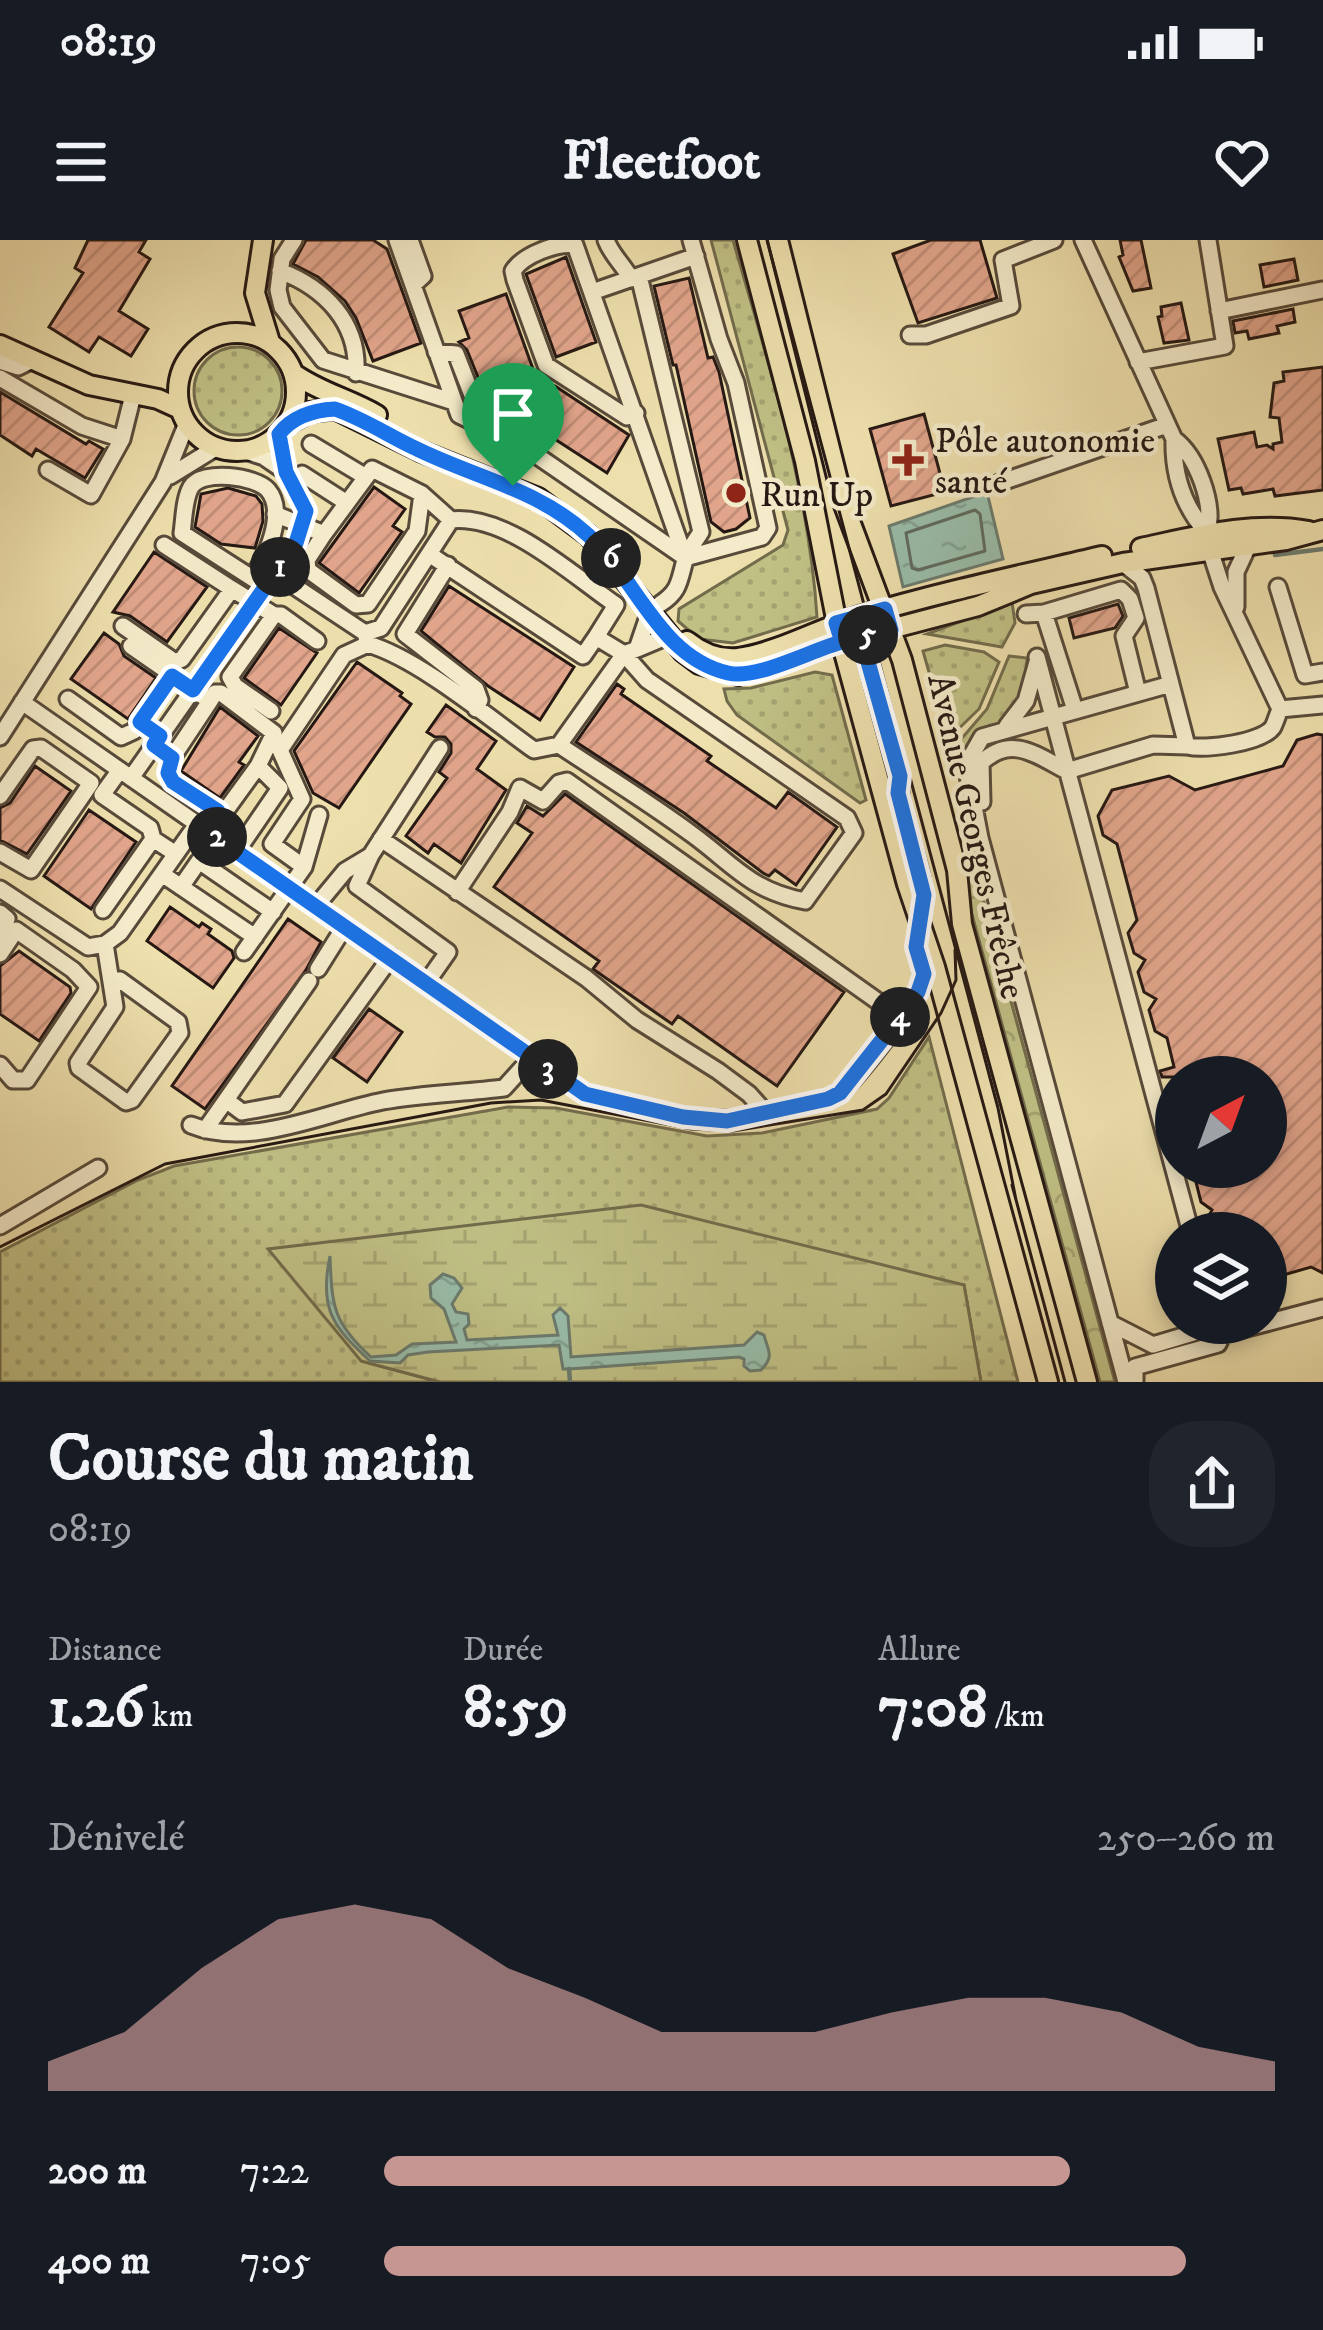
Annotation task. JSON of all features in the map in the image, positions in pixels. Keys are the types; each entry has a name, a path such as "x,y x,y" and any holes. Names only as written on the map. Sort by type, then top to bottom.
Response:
{"main road":[{"path":"229,333 255,293 263,240"},
{"name":"Avenue Georges Frêche","path":"747,240 849,630 887,815 1048,1382"},
{"name":"Avenue Georges Frêche","path":"778,240 844,505 885,609 957,870 962,924 1087,1382"},
{"path":"255,293 270,342 293,373 440,448 544,490 596,526 655,608 668,637 699,664 739,675 849,630 885,609 1283,526 1318,531"},
{"path":"83,379 89,376 147,388 169,381 200,346 229,333 270,342"},
{"path":"0,348 88,385 158,399 217,447 243,450 262,445 310,412 335,409 420,451 538,498 588,535 688,641 719,657 747,656 849,630 891,630 978,606 999,587"},
{"path":"183,416 179,380 185,364"},
{"path":"283,429 296,391 293,373"},
{"path":"1030,578 1208,542 1248,546 1318,531"}],"street":[{"path":"294,240 282,259 278,290 282,307 322,360 454,401"},
{"path":"397,240 459,415 477,418 520,444 686,558 762,537 768,528 736,383 693,248 595,291"},
{"path":"410,240 423,276 413,285"},
{"path":"265,580 275,514 268,490 259,483 203,477 189,490 182,533 416,668 534,750 560,745 630,651 655,608 673,595 701,532 635,277 611,255 606,240"},
{"path":"910,335 926,335 1011,306 1003,260 1054,240"},
{"path":"970,795 982,802 981,763 1011,746 1066,772 1153,745 1211,748 1266,734 1280,709 1222,587 1208,542 1209,513 1189,450 1171,432 1083,240"},
{"path":"1138,362 1225,346 1208,240"},
{"path":"636,413 627,417 546,365 513,272 519,261 566,243 575,245 595,291 686,558"},
{"path":"280,271 321,293 343,317 357,348 356,373"},
{"path":"1219,311 1322,290"},
{"path":"436,352 456,354 477,418"},
{"path":"0,361 18,367 34,359"},
{"path":"0,378 82,426 122,439"},
{"path":"48,470 92,494 122,439 133,395"},
{"path":"477,418 493,407 522,407 520,444"},
{"path":"0,737 163,482 183,416"},
{"path":"176,854 153,839 150,828 102,795 157,741 303,526 306,511 283,429"},
{"path":"999,484 1128,440 1171,432"},
{"path":"311,444 366,477"},
{"path":"163,482 190,460 217,447"},
{"path":"243,450 347,503"},
{"path":"422,494 417,531 368,604 356,605 308,570 307,560 372,470 422,494 451,520 470,518 506,530 616,605 583,656 429,554"},
{"path":"275,514 324,535"},
{"path":"304,867 272,844 302,800 280,750 344,656 381,628 451,520"},
{"path":"164,544 317,641"},
{"path":"1236,610 1236,572 1248,546"},
{"path":"1123,562 1142,578 1146,588 1187,746"},
{"path":"448,566 406,634 476,688 480,700 476,709"},
{"path":"1278,587 1305,675 1323,672"},
{"path":"123,626 175,662 190,649 232,589"},
{"path":"1075,710 1063,670 1035,614 1121,590 1130,599 1136,618 1124,636 1138,693"},
{"path":"271,711 235,686 230,677 274,615"},
{"path":"560,745 698,838 751,884 786,898 805,902 854,833 847,818 647,680 630,651 596,637"},
{"path":"630,651 668,637"},
{"path":"131,646 210,701"},
{"path":"190,649 234,672"},
{"path":"416,668 426,653"},
{"path":"1004,729 1026,701 1038,658 1185,1212"},
{"path":"68,699 121,737 134,731 172,676"},
{"path":"1126,1382 970,795 966,765 982,737 1171,685"},
{"path":"73,970 96,945 120,933 176,854 218,811 226,810 258,766 274,733 215,693 172,758 168,773 173,782 218,811"},
{"path":"22,702 585,1094 683,1117 727,1121 840,1093 918,992 924,974 916,947 921,923"},
{"path":"1280,709 1323,705"},
{"path":"78,773 95,719"},
{"path":"140,722 172,758"},
{"path":"0,796 33,748 41,748 91,783 31,870 6,857 1,913 7,926 0,936"},
{"path":"427,982 448,952 357,886 371,855 440,748"},
{"path":"237,851 280,788 258,766"},
{"path":"457,892 510,812 520,788 544,801 567,781 900,1017"},
{"path":"244,952 304,867 319,815"},
{"path":"104,910 153,839"},
{"path":"381,839 718,1071 766,1113"},
{"path":"316,906 345,871 371,855"},
{"path":"181,886 199,861 272,912"},
{"path":"162,874 255,937"},
{"path":"4,889 40,916 96,945 111,979 116,1007 78,1063 126,1102 180,1033 178,1022 120,980 111,979"},
{"path":"25,936 40,916"},
{"path":"345,926 226,1100 198,1127 215,1134 248,1132 382,1102 504,1088 532,1057"},
{"path":"0,955 16,930 89,987 27,1080 13,1080 0,1065"},
{"path":"226,1100 242,1112 285,1104 391,957"},
{"path":"0,1226 98,1168"},
{"path":"1287,1317 1323,1308"},
{"path":"1110,1323 1157,1344"},
{"path":"1135,1382 1136,1367 1218,1344"},
{"path":"1153,1382 1150,1369 1180,1360"}],"green space":[{"path":"711,240 733,240 760,333 796,473 817,617 733,643 699,639 678,621 679,609 783,545 788,530"},
{"path":"238,347 255,350 269,360 279,374 279,408 269,422 255,432 238,435 221,432 207,422 197,408 194,391 197,374 207,360 221,350"},
{"path":"1012,602 1015,623 1002,647 927,634"},
{"path":"945,645 984,652 999,662 979,709 948,739 923,651"},
{"path":"1009,656 1027,658 1025,685 1016,709 977,736 964,752 951,751 987,709"},
{"path":"815,672 832,675 866,800 860,803 737,715 727,701 724,689 751,688"},
{"path":"976,873 1115,1382 1100,1382 971,911 966,874"},
{"path":"929,1037 1018,1382 981,1382 964,1285 361,1361 439,1382 0,1382 0,1252 174,1166 508,1107 556,1108 707,1136 762,1133 877,1109"},
{"path":"641,1205 964,1285 981,1382 440,1382 361,1361 268,1249"}],"water":[{"path":"987,492 1003,559 903,587 889,526"},
{"path":"330,1256 341,1323 371,1357 396,1355 412,1344 456,1342 444,1309 431,1298 430,1285 443,1274 462,1288 452,1304 456,1312 468,1314 467,1340 558,1335 553,1315 560,1308 568,1316 571,1357 744,1345 757,1332 764,1335 769,1357 761,1370 750,1371 739,1357 563,1369 559,1345 428,1352 408,1355 400,1363 370,1361 332,1315 326,1289"}],"building":[{"path":"88,240 146,240 139,252 150,259 119,311 148,329 131,356 99,337 89,352 49,327 83,273 75,268"},
{"path":"306,240 373,240 387,249 421,343 373,361 345,301 318,277 293,264"},
{"path":"931,240 980,240 997,298 918,323 893,254"},
{"path":"1120,240 1141,240 1151,288 1133,291 1119,257 1123,255"},
{"path":"566,257 596,342 556,357 526,274"},
{"path":"1294,259 1298,280 1264,287 1260,265"},
{"path":"689,278 708,358 713,357 719,372 750,518 724,532 711,522 654,286"},
{"path":"506,294 538,383 502,397 486,397 467,350 459,342 469,338 459,311"},
{"path":"1181,303 1189,340 1164,343 1158,317 1161,307"},
{"path":"1293,309 1295,322 1277,326 1279,333 1249,339 1247,331 1235,333 1233,321"},
{"path":"1323,367 1323,490 1275,496 1273,489 1243,494 1241,488 1229,490 1218,439 1254,432 1257,447 1273,449 1273,444 1282,442 1279,418 1270,417 1274,383 1284,381 1283,372"},
{"path":"555,386 629,435 607,473 530,423"},
{"path":"0,392 86,444 89,441 103,449 85,478 36,449 32,456 0,435"},
{"name":"Pôle autonomie santé","path":"924,414 945,492 891,506 870,429"},
{"path":"374,487 405,509 393,526 402,532 359,593 319,563"},
{"path":"228,488 256,496 262,504 263,521 255,548 221,544 195,527 201,494"},
{"path":"154,552 207,587 167,642 130,616 113,612"},
{"path":"449,586 574,667 540,720 488,686 421,631"},
{"path":"1118,604 1123,616 1115,628 1074,638 1069,618"},
{"path":"279,628 317,653 281,705 244,678"},
{"path":"104,633 119,644 124,656 156,678 128,719 71,679"},
{"path":"357,662 411,704 339,808 313,793 294,751"},
{"path":"617,684 624,689 621,694 776,808 788,792 837,827 796,885 775,870 769,876 763,873 684,813 576,742"},
{"path":"446,705 496,741 477,769 506,790 461,863 434,844 428,853 406,836 447,778 439,772 451,744 427,732"},
{"path":"220,707 258,736 220,798 181,771"},
{"path":"1323,735 1323,1273 1311,1267 1287,1274 1287,1212 1211,1212 1201,1202 1198,1188 1287,1188 1287,1056 1171,1056 1167,1038 1155,1031 1149,1010 1156,999 1144,992 1138,972 1145,960 1134,953 1128,933 1137,920 1117,844 1103,835 1098,816 1112,790 1169,776 1195,790 1283,766 1297,740"},
{"path":"35,766 71,791 27,854 0,840 0,808 10,803"},
{"path":"565,794 844,992 777,1086 678,1016 672,1024 593,969 599,961 494,887 532,833 517,823 527,806 543,816"},
{"path":"89,810 136,842 91,909 44,876"},
{"path":"170,907 199,927 202,923 211,929 208,934 232,951 234,958 213,988 147,941"},
{"path":"288,919 321,942 306,970 205,1109 172,1086"},
{"path":"19,951 70,987 71,993 39,1041 0,1014 0,966"},
{"path":"369,1009 402,1032 367,1082 333,1058"}],"waterway":[{"path":"1275,555 1323,549"},
{"path":"569,1369 570,1382"}],"tram line":[{"path":"767,240 998,1108 1016,1200"},
{"path":"0,1247 165,1164 491,1103 541,1100 691,1129 733,1131 863,1110 886,1094 941,1013 956,980 955,950"},
{"path":"1012,1185 1065,1382"}],"place":[{"name":"Pôle autonomie santé","path":"908,460"},
{"name":"Run Up","path":"736,493"}],"route":[{"path":"335,409 420,451 513,486 538,498 588,535 682,652 723,672 739,675 842,642 836,623 885,609 891,630 861,637 900,776 898,793 924,895 916,947 924,974 918,992 840,1093 727,1121 683,1117 585,1094 207,831 218,811 173,782 168,773 172,758 154,745 160,736 140,722 172,676 193,690 296,543 306,511 279,447 279,434 286,424 310,412 335,409"}]}
